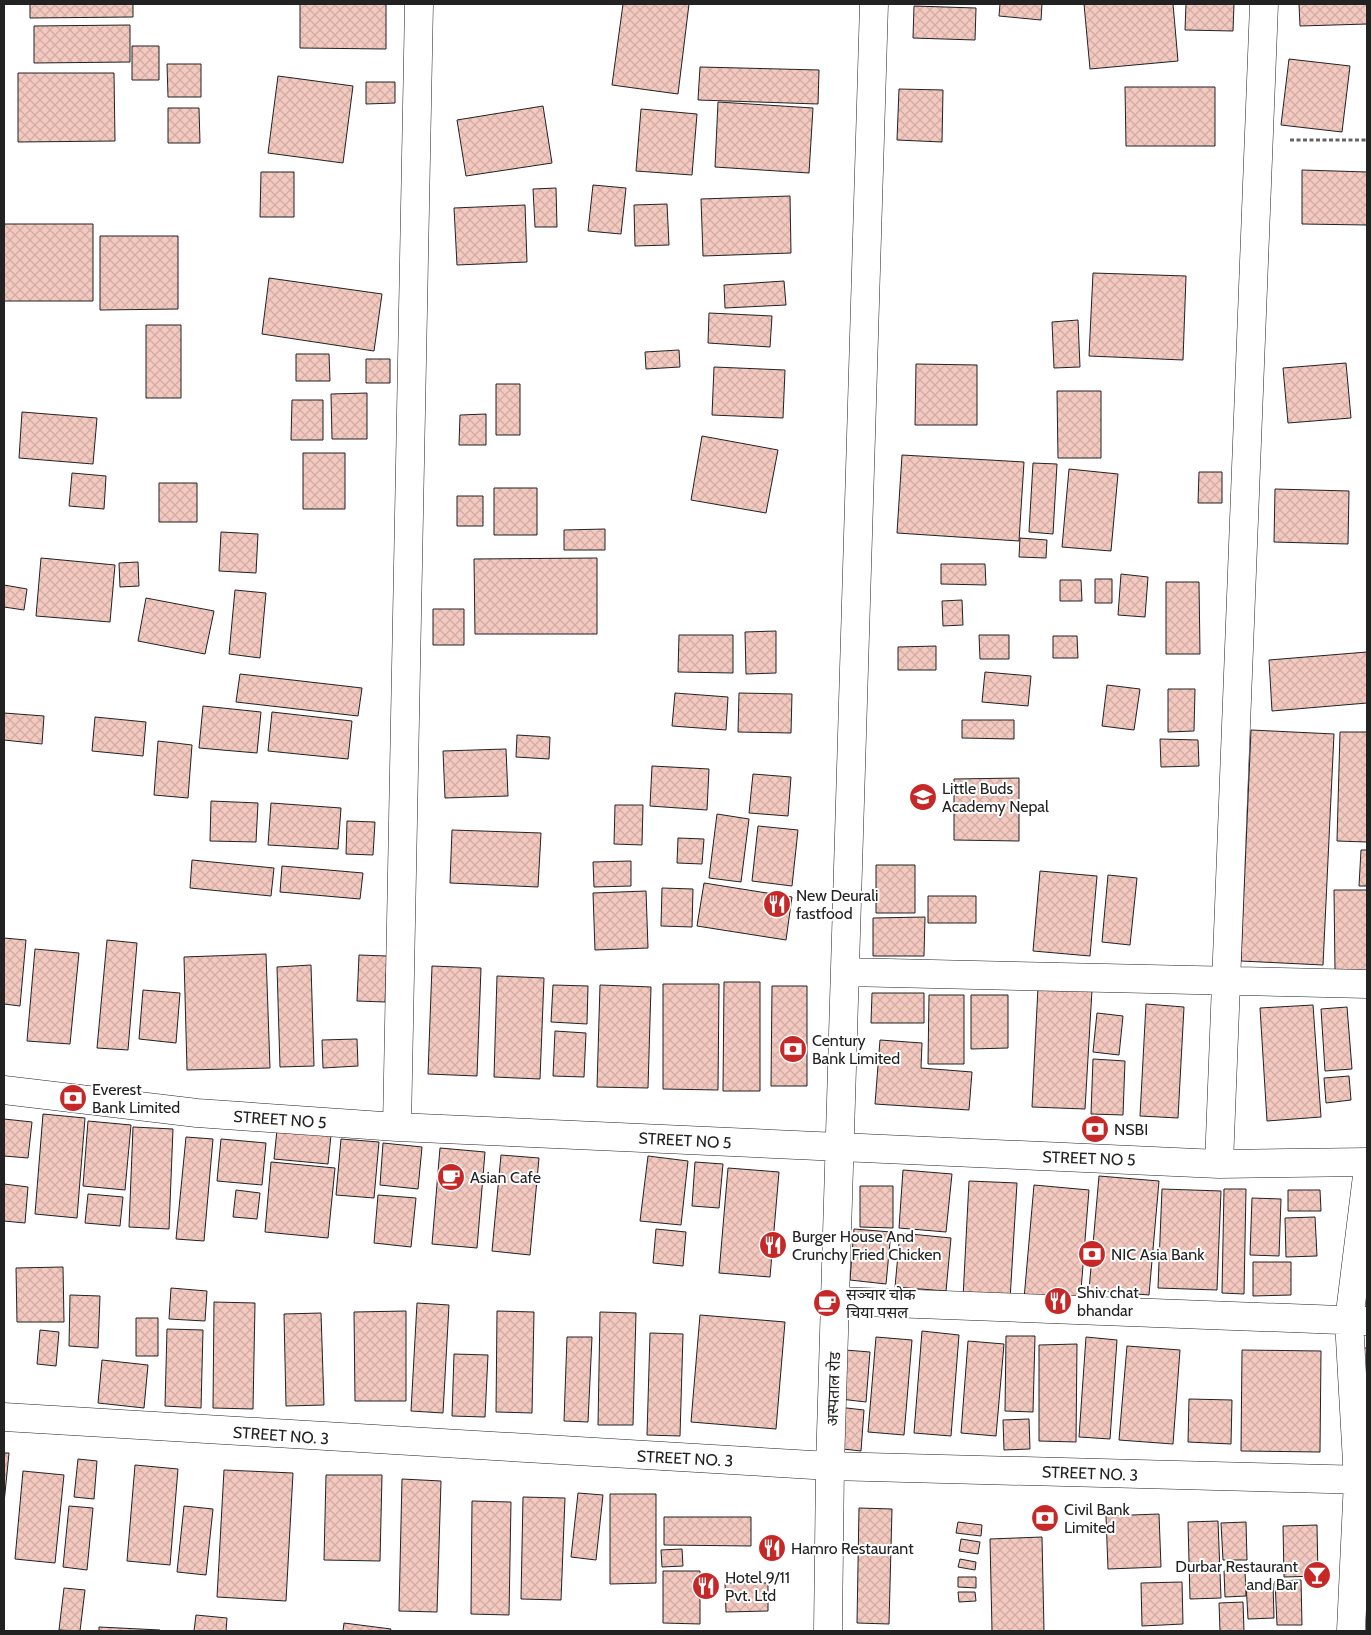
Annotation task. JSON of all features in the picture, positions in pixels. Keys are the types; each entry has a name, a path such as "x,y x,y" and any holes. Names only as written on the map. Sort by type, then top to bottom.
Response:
{"street":[{"path":"397,1127 419,4"},
{"name":"अस्पताल रोड","path":"828,1631 830,1466 874,4"},
{"path":"1219,1164 1264,4"},
{"path":"846,972 1367,984"},
{"name":"STREET NO 5","path":"4,1090 197,1113 397,1127 1219,1164 1367,1162"},
{"path":"1351,1631 1363,1480 1358,1321 1367,1176"},
{"path":"836,1301 1358,1321"},
{"name":"STREET NO. 3","path":"4,1417 830,1466 1363,1480"}],"path":[{"path":"1260,139 1367,140"}],"building":[{"path":"30,4 133,4 133,17 30,18"},
{"path":"300,4 386,4 386,49 300,48"},
{"path":"623,4 689,4 678,94 612,85"},
{"path":"1000,4 1042,4 1041,20 999,16"},
{"path":"1084,4 1173,4 1178,61 1090,69"},
{"path":"1186,4 1234,4 1233,31 1185,30"},
{"path":"1299,4 1367,4 1367,24 1300,26"},
{"path":"914,6 976,8 975,40 913,38"},
{"path":"130,25 130,62 34,63 34,26"},
{"path":"132,46 159,46 159,80 132,80"},
{"path":"1289,59 1350,66 1342,132 1281,125"},
{"path":"167,64 201,64 201,97 168,97"},
{"path":"700,67 819,70 818,104 698,100"},
{"path":"18,73 114,73 115,141 18,142"},
{"path":"278,76 353,86 343,163 268,153"},
{"path":"366,82 395,82 395,103 366,104"},
{"path":"1125,87 1215,87 1215,146 1126,146"},
{"path":"899,89 943,90 942,142 897,140"},
{"path":"718,102 813,108 809,173 715,167"},
{"path":"543,106 552,163 466,176 457,120"},
{"path":"168,108 199,108 200,143 168,143"},
{"path":"641,109 697,114 692,175 636,171"},
{"path":"1302,170 1367,172 1367,225 1302,224"},
{"path":"261,172 294,172 294,217 260,217"},
{"path":"593,185 626,188 621,234 588,231"},
{"path":"556,188 557,227 535,227 533,189"},
{"path":"790,196 791,253 703,256 701,199"},
{"path":"667,204 669,245 635,246 634,205"},
{"path":"525,205 527,262 457,265 454,208"},
{"path":"4,224 93,224 93,301 4,301"},
{"path":"100,236 178,236 178,309 100,310"},
{"path":"1093,273 1186,276 1183,360 1089,356"},
{"path":"269,278 382,294 374,351 262,334"},
{"path":"784,281 786,305 725,308 724,285"},
{"path":"709,313 772,316 770,347 708,343"},
{"path":"1078,320 1080,367 1054,368 1052,322"},
{"path":"146,325 181,325 181,398 146,398"},
{"path":"679,350 680,367 646,369 645,352"},
{"path":"296,354 329,354 330,381 296,381"},
{"path":"366,359 390,359 390,383 366,383"},
{"path":"1346,363 1351,418 1288,423 1283,368"},
{"path":"916,364 977,365 977,425 915,425"},
{"path":"714,367 785,370 783,418 712,415"},
{"path":"496,384 520,384 520,435 496,435"},
{"path":"1057,391 1101,391 1101,458 1058,458"},
{"path":"367,393 367,439 332,439 331,394"},
{"path":"292,400 323,400 323,440 291,440"},
{"path":"22,412 97,418 93,464 19,458"},
{"path":"486,414 486,445 459,445 460,415"},
{"path":"702,436 778,450 766,513 691,500"},
{"path":"303,453 345,453 345,509 303,509"},
{"path":"902,455 1024,462 1019,541 897,533"},
{"path":"1033,463 1057,464 1053,534 1029,532"},
{"path":"1069,469 1118,474 1111,551 1062,547"},
{"path":"1199,472 1222,472 1222,503 1198,503"},
{"path":"72,473 106,476 104,509 69,506"},
{"path":"159,483 197,483 197,522 159,522"},
{"path":"494,488 537,488 537,535 494,535"},
{"path":"1275,489 1349,491 1348,544 1274,542"},
{"path":"457,496 483,496 483,526 457,526"},
{"path":"605,529 605,550 564,550 564,530"},
{"path":"221,532 258,534 256,573 219,571"},
{"path":"1020,538 1047,540 1046,558 1019,557"},
{"path":"41,558 115,565 110,622 36,616"},
{"path":"597,558 597,634 475,634 474,559"},
{"path":"138,562 139,586 120,587 119,563"},
{"path":"941,564 985,564 986,585 941,584"},
{"path":"1121,574 1148,577 1145,617 1118,615"},
{"path":"1095,579 1112,579 1112,603 1095,603"},
{"path":"1060,580 1081,580 1082,601 1060,601"},
{"path":"1166,582 1199,582 1200,654 1166,654"},
{"path":"4,585 27,589 24,610 4,607"},
{"path":"235,590 266,593 260,658 229,654"},
{"path":"146,598 214,611 205,654 138,641"},
{"path":"962,600 963,625 943,626 942,601"},
{"path":"433,609 464,609 464,645 433,645"},
{"path":"776,631 776,673 746,674 745,632"},
{"path":"679,635 733,635 733,673 678,672"},
{"path":"979,635 1009,635 1009,659 980,659"},
{"path":"1053,636 1077,636 1078,658 1053,658"},
{"path":"936,646 936,670 898,670 898,647"},
{"path":"1367,652 1367,703 1272,711 1269,660"},
{"path":"985,672 1031,676 1028,706 982,702"},
{"path":"240,674 362,688 358,716 236,702"},
{"path":"1107,685 1140,689 1134,730 1102,726"},
{"path":"1168,689 1195,689 1194,731 1168,732"},
{"path":"675,693 728,697 726,730 672,726"},
{"path":"739,693 792,694 791,733 738,732"},
{"path":"203,706 261,712 257,753 199,748"},
{"path":"272,712 352,721 348,759 268,751"},
{"path":"4,713 44,716 42,744 4,740"},
{"path":"95,717 146,722 143,756 92,751"},
{"path":"962,720 1014,720 1014,739 962,738"},
{"path":"1251,730 1334,734 1323,965 1241,961"},
{"path":"1340,732 1367,732 1367,842 1337,841"},
{"path":"517,735 550,737 549,759 516,757"},
{"path":"1160,739 1198,740 1199,766 1161,767"},
{"path":"158,741 192,745 188,798 154,795"},
{"path":"506,749 508,796 445,798 443,751"},
{"path":"652,766 709,769 707,810 650,806"},
{"path":"753,774 791,777 788,816 749,813"},
{"path":"1019,778 1019,841 954,840 954,779"},
{"path":"211,801 258,803 256,842 210,841"},
{"path":"271,803 341,808 338,849 268,845"},
{"path":"615,805 643,805 642,845 614,844"},
{"path":"717,814 749,819 741,882 709,878"},
{"path":"347,821 375,822 373,855 346,854"},
{"path":"758,826 798,830 792,886 752,881"},
{"path":"452,830 541,833 538,887 450,883"},
{"path":"678,838 704,839 702,864 677,863"},
{"path":"1361,850 1367,850 1367,886 1359,886"},
{"path":"192,860 274,868 271,896 190,888"},
{"path":"631,861 631,886 594,887 593,862"},
{"path":"876,865 915,865 915,913 876,913"},
{"path":"282,866 363,873 360,899 280,892"},
{"path":"1040,871 1097,876 1090,956 1033,951"},
{"path":"1108,875 1137,878 1130,945 1102,942"},
{"path":"704,883 792,897 786,940 697,926"},
{"path":"662,888 693,889 692,927 661,926"},
{"path":"1334,890 1367,890 1367,971 1335,971"},
{"path":"646,891 648,948 595,950 593,893"},
{"path":"928,896 976,896 976,923 928,923"},
{"path":"925,917 924,956 873,956 873,918"},
{"path":"4,938 26,940 20,1006 4,1004"},
{"path":"107,940 137,943 128,1050 97,1048"},
{"path":"35,949 79,953 70,1044 27,1041"},
{"path":"266,954 270,1068 187,1070 184,957"},
{"path":"359,955 387,956 385,1002 357,1001"},
{"path":"311,965 314,1066 280,1067 277,967"},
{"path":"432,966 481,968 477,1076 428,1074"},
{"path":"497,976 544,978 540,1079 494,1077"},
{"path":"724,982 760,982 760,1091 723,1091"},
{"path":"663,984 719,984 718,1090 663,1089"},
{"path":"553,985 588,986 587,1024 551,1022"},
{"path":"600,985 651,987 648,1088 597,1087"},
{"path":"772,986 807,986 807,1086 771,1086"},
{"path":"1038,987 1092,990 1085,1109 1032,1107"},
{"path":"143,990 180,993 176,1043 139,1039"},
{"path":"872,993 924,993 924,1023 871,1023"},
{"path":"929,995 964,995 964,1064 928,1064"},
{"path":"971,995 1008,995 1008,1048 971,1049"},
{"path":"1146,1004 1184,1007 1178,1118 1140,1116"},
{"path":"1313,1005 1321,1117 1267,1121 1260,1008"},
{"path":"1347,1007 1352,1069 1325,1071 1321,1009"},
{"path":"1097,1013 1123,1016 1119,1055 1093,1052"},
{"path":"555,1031 586,1033 584,1077 553,1076"},
{"path":"357,1039 358,1066 323,1068 322,1040"},
{"path":"880,1040 922,1043 921,1068 972,1072 969,1110 875,1104"},
{"path":"1093,1059 1125,1061 1123,1115 1091,1114"},
{"path":"1349,1076 1351,1100 1326,1103 1324,1078"},
{"path":"43,1114 85,1118 77,1218 35,1214"},
{"path":"4,1119 32,1122 28,1158 4,1156"},
{"path":"88,1121 131,1125 125,1190 83,1186"},
{"path":"133,1127 173,1129 169,1229 129,1227"},
{"path":"277,1130 331,1135 328,1164 274,1159"},
{"path":"186,1137 213,1139 204,1241 176,1239"},
{"path":"221,1139 266,1143 262,1185 217,1181"},
{"path":"341,1139 379,1142 374,1198 336,1195"},
{"path":"383,1143 422,1147 418,1189 380,1185"},
{"path":"440,1148 485,1152 477,1248 432,1244"},
{"path":"501,1155 539,1158 530,1255 492,1251"},
{"path":"648,1156 688,1161 681,1225 640,1221"},
{"path":"271,1162 335,1168 328,1238 265,1232"},
{"path":"695,1162 723,1164 719,1208 692,1206"},
{"path":"728,1168 779,1172 770,1277 719,1273"},
{"path":"903,1170 952,1174 946,1232 899,1228"},
{"path":"1099,1176 1159,1181 1149,1295 1089,1290"},
{"path":"969,1181 1017,1183 1010,1300 963,1298"},
{"path":"4,1184 28,1187 25,1223 4,1221"},
{"path":"1034,1185 1089,1190 1080,1303 1024,1299"},
{"path":"860,1186 893,1186 893,1228 860,1227"},
{"path":"1162,1189 1221,1191 1217,1290 1158,1288"},
{"path":"1224,1189 1246,1189 1244,1294 1222,1293"},
{"path":"236,1190 260,1193 257,1219 233,1217"},
{"path":"1288,1190 1320,1190 1321,1211 1288,1211"},
{"path":"88,1194 123,1197 120,1226 85,1223"},
{"path":"378,1195 416,1198 411,1247 374,1243"},
{"path":"1252,1198 1281,1199 1279,1256 1250,1255"},
{"path":"1315,1217 1317,1256 1286,1257 1285,1218"},
{"path":"656,1229 686,1232 683,1266 653,1263"},
{"path":"854,1229 891,1232 886,1284 850,1280"},
{"path":"900,1233 951,1238 946,1291 895,1287"},
{"path":"1253,1262 1291,1262 1291,1295 1253,1296"},
{"path":"63,1267 64,1322 17,1322 16,1268"},
{"path":"171,1288 207,1291 205,1321 169,1319"},
{"path":"70,1295 100,1296 98,1348 69,1346"},
{"path":"214,1302 255,1303 253,1409 213,1408"},
{"path":"417,1303 449,1305 443,1413 411,1411"},
{"path":"406,1311 406,1401 355,1401 354,1312"},
{"path":"497,1311 534,1312 532,1413 496,1412"},
{"path":"600,1312 636,1313 633,1425 598,1425"},
{"path":"321,1313 324,1405 286,1406 284,1314"},
{"path":"700,1315 785,1322 776,1429 691,1422"},
{"path":"136,1318 158,1318 158,1356 136,1356"},
{"path":"167,1329 203,1330 201,1408 165,1406"},
{"path":"40,1330 59,1332 56,1366 37,1364"},
{"path":"922,1331 959,1335 951,1436 914,1433"},
{"path":"650,1333 683,1334 680,1436 647,1435"},
{"path":"1006,1336 1035,1336 1033,1412 1005,1411"},
{"path":"567,1337 592,1337 588,1422 564,1421"},
{"path":"876,1337 912,1340 904,1435 868,1432"},
{"path":"1086,1337 1117,1340 1110,1439 1079,1437"},
{"path":"968,1341 1004,1344 996,1436 961,1433"},
{"path":"1077,1344 1076,1442 1039,1441 1039,1345"},
{"path":"1127,1346 1180,1350 1173,1444 1119,1440"},
{"path":"1364,1348 1367,1348 1367,1391 1359,1390"},
{"path":"845,1350 870,1352 866,1402 840,1399"},
{"path":"1242,1350 1321,1351 1320,1452 1241,1451"},
{"path":"454,1354 488,1355 485,1417 452,1416"},
{"path":"102,1360 148,1365 144,1408 98,1403"},
{"path":"1189,1399 1232,1400 1231,1444 1188,1442"},
{"path":"838,1407 864,1410 861,1451 834,1448"},
{"path":"1029,1419 1030,1449 1004,1450 1003,1420"},
{"path":"4,1453 9,1453 4,1503"},
{"path":"78,1459 97,1461 94,1499 74,1497"},
{"path":"135,1465 178,1469 170,1565 127,1561"},
{"path":"224,1470 293,1473 286,1601 217,1597"},
{"path":"23,1471 64,1475 55,1563 15,1559"},
{"path":"326,1475 382,1475 380,1561 324,1560"},
{"path":"402,1479 441,1481 437,1612 399,1611"},
{"path":"578,1493 603,1495 596,1560 571,1557"},
{"path":"610,1494 656,1494 656,1583 610,1584"},
{"path":"523,1497 565,1498 561,1600 521,1599"},
{"path":"472,1501 511,1502 509,1615 471,1614"},
{"path":"69,1506 93,1508 87,1570 63,1567"},
{"path":"184,1506 213,1509 206,1575 177,1572"},
{"path":"859,1508 892,1509 889,1624 857,1623"},
{"path":"1159,1514 1161,1567 1108,1569 1106,1516"},
{"path":"664,1517 751,1517 751,1546 664,1545"},
{"path":"1218,1521 1221,1598 1190,1599 1188,1522"},
{"path":"958,1522 982,1525 981,1536 956,1533"},
{"path":"1246,1522 1247,1560 1223,1560 1221,1523"},
{"path":"1317,1525 1318,1576 1284,1577 1283,1526"},
{"path":"1042,1537 1044,1631 992,1631 990,1539"},
{"path":"961,1539 980,1542 978,1554 959,1551"},
{"path":"682,1549 683,1566 662,1567 661,1550"},
{"path":"960,1559 976,1562 975,1570 958,1567"},
{"path":"663,1571 700,1571 700,1624 663,1623"},
{"path":"1224,1571 1245,1571 1246,1596 1225,1597"},
{"path":"958,1577 976,1577 976,1588 958,1587"},
{"path":"1301,1580 1302,1625 1277,1625 1275,1581"},
{"path":"1182,1582 1183,1624 1142,1626 1141,1583"},
{"path":"725,1583 768,1583 768,1611 726,1612"},
{"path":"1246,1583 1273,1583 1274,1618 1248,1619"},
{"path":"64,1588 85,1590 80,1631 59,1630"},
{"path":"958,1592 975,1592 976,1601 959,1602"},
{"path":"1243,1602 1244,1631 1220,1631 1219,1603"},
{"path":"196,1615 227,1618 226,1631 194,1631"},
{"path":"344,1623 391,1629 390,1631 343,1631"},
{"path":"99,1627 160,1630 160,1631 99,1631"}],"place":[{"name":"Little Buds Academy Nepal","path":"923,797"},
{"name":"New Deurali fastfood","path":"777,904"},
{"name":"Century Bank Limited","path":"793,1049"},
{"name":"Everest Bank Limited","path":"73,1098"},
{"name":"NSBI","path":"1095,1129"},
{"name":"Asian Cafe","path":"451,1177"},
{"name":"Burger House And Crunchy Fried Chicken","path":"773,1245"},
{"name":"NIC Asia Bank","path":"1092,1254"},
{"name":"Shiv chat bhandar","path":"1058,1301"},
{"name":"सञ्चार चोक चिया पसल","path":"827,1303"},
{"name":"Civil Bank Limited","path":"1045,1518"},
{"name":"Hamro Restaurant","path":"772,1548"},
{"name":"Durbar Restaurant and Bar","path":"1317,1575"},
{"name":"Hotel 9/11 Pvt. Ltd","path":"706,1586"}]}
